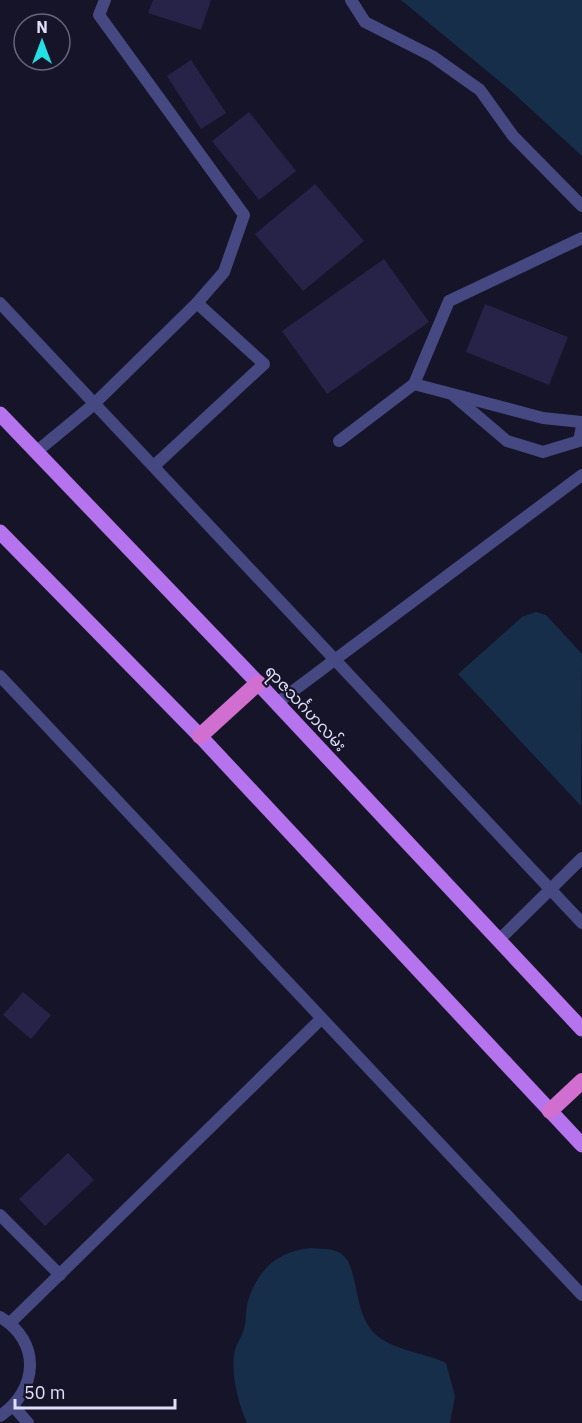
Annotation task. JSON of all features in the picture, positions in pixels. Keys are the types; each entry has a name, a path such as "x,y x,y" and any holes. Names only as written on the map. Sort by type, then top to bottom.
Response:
{"highway":[{"path":"200,736 258,682"},
{"path":"550,1111 582,1081"}],"main road":[{"name":"ရာဇသင်္ဂဟလမ်း","path":"0,414 258,682 582,1029"},
{"path":"0,532 200,736 582,1144"}],"street":[{"path":"36,452 93,405 197,303 224,272 244,215 99,15 105,0"},
{"path":"351,0 365,22 432,56 480,90 513,135 582,206"},
{"path":"339,441 414,384 449,301 582,238"},
{"path":"0,303 93,405 154,465 582,923"},
{"path":"154,465 264,364 197,303"},
{"path":"414,384 543,418 582,424 579,441 543,452 507,441 451,394"},
{"path":"277,703 334,658 582,475"},
{"path":"0,676 582,1295"},
{"path":"499,940 582,858"},
{"path":"0,1416 14,1407 27,1383 29,1355 22,1338 5,1320 60,1275 321,1019"},
{"path":"0,1215 60,1275"},
{"path":"14,1407 28,1423"}],"water":[{"path":"401,0 582,0 582,156 510,90"},
{"path":"536,612 546,615 582,654 581,806 458,674 522,617"},
{"path":"311,1248 332,1250 345,1257 350,1265 362,1311 374,1333 399,1348 446,1363 455,1396 450,1423 247,1423 238,1397 234,1377 234,1359 235,1350 245,1326 248,1301 252,1290 264,1271 279,1258"}],"building":[{"path":"153,0 211,0 201,30 148,13"},
{"path":"191,60 226,113 201,129 167,76"},
{"path":"249,112 296,171 259,200 212,141"},
{"path":"315,184 364,241 303,291 255,234"},
{"path":"384,259 429,322 327,394 282,331"},
{"path":"485,304 568,337 549,385 466,352"},
{"path":"23,992 51,1015 31,1039 3,1015"},
{"path":"68,1153 94,1180 45,1226 19,1199"}]}
